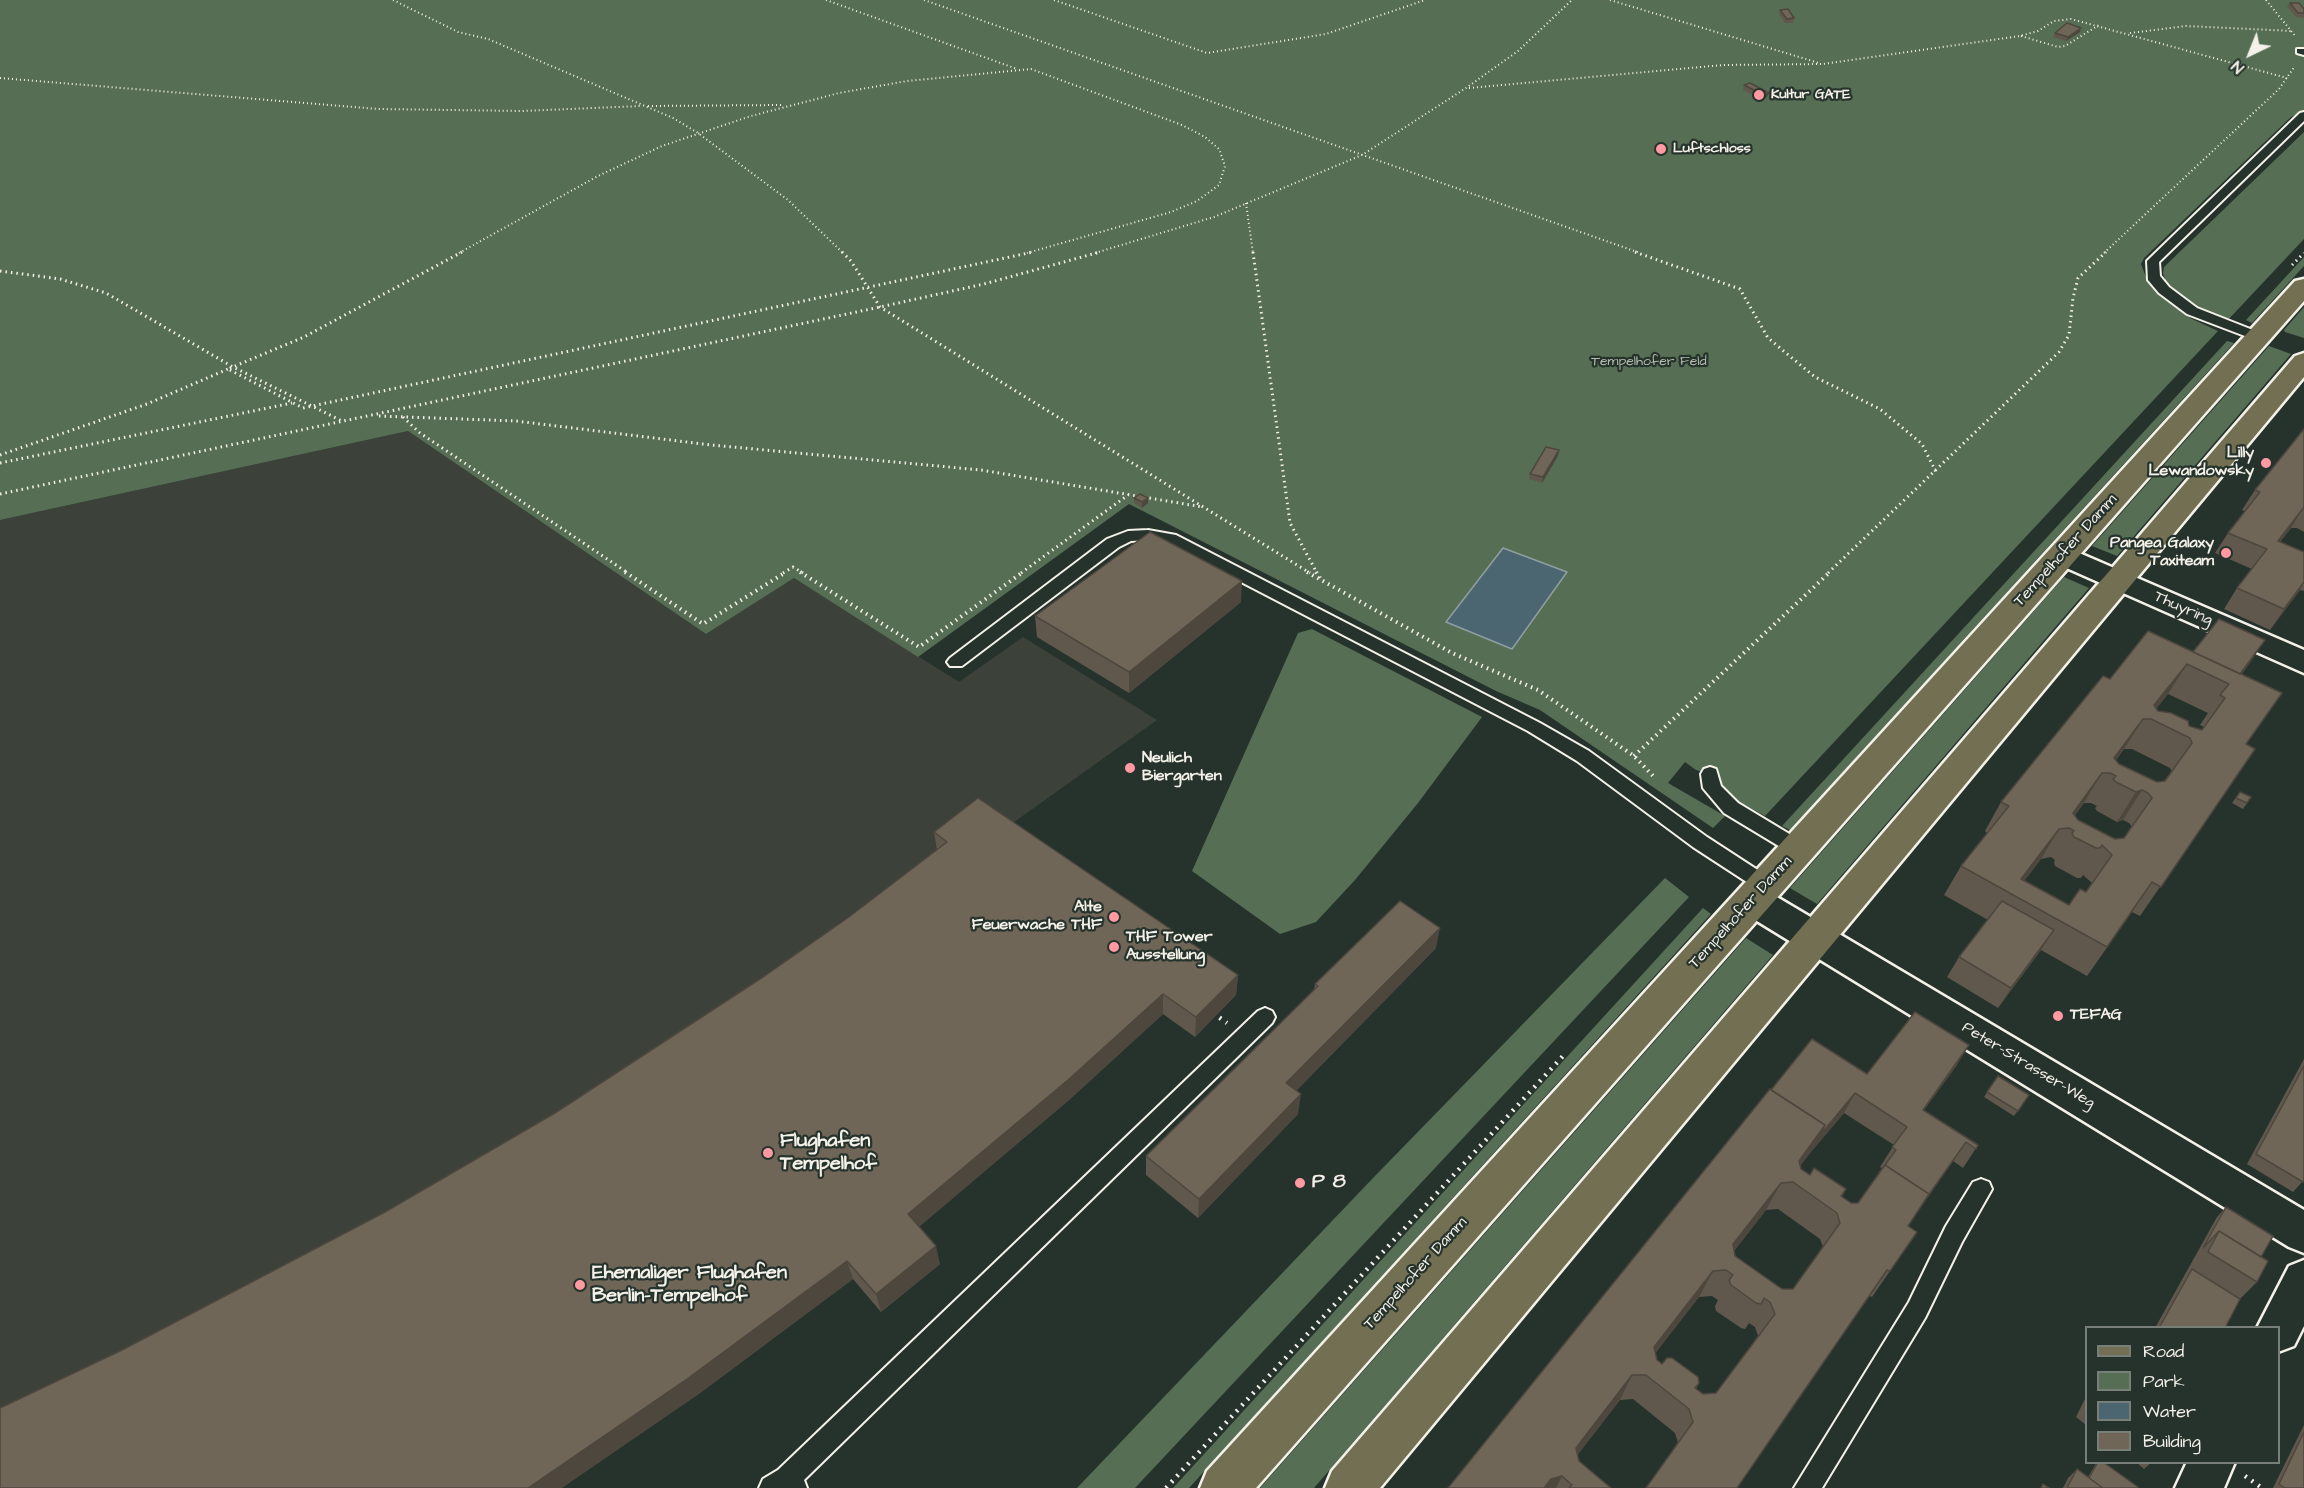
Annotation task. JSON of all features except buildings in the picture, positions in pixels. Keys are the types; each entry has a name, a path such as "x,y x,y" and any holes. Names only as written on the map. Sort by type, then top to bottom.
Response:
{"main road":[{"name":"Tempelhofer Damm","path":"1224,1488 2304,286"},
{"path":"2258,338 2304,352"},
{"path":"1349,1488 2304,361"}],"street":[{"name":"Thuyring","path":"2063,555 2304,662"},
{"name":"Peter-Strasser-Weg","path":"1759,893 1815,938 2304,1233"},
{"path":"2280,1327 2304,1281"}],"lane":[{"path":"2258,338 2192,311 2164,290 2153,277 2153,261 2304,115"},
{"path":"956,662 1113,543 1128,536 1148,535 1170,539 1534,727 1582,756 1700,842 1759,893"},
{"path":"1710,774 1712,788 1731,808 1799,849"},
{"path":"785,1485 1265,1017"},
{"path":"1808,1488 1917,1310 1954,1234 1981,1189"}],"path":[{"path":"393,0 458,32 488,39 673,118 698,133 788,200 850,261 880,307 1321,580 1452,653 1510,680 1538,690 1634,756 1936,472 2066,343 2075,286 2084,270 2279,89 2302,52 2292,32 2266,0"},
{"path":"826,0 1020,70"},
{"path":"924,0 1740,289 1768,338 1815,378 1880,409 1922,444 1936,472"},
{"path":"1054,0 1207,53 1326,34 1425,0"},
{"path":"0,494 880,307 1083,258 1169,232 1362,155 1466,88 1518,51 1572,0"},
{"path":"1610,0 1822,64"},
{"path":"1466,88 1723,65 1822,64 2020,36 2033,33 2049,22 2076,19 2287,78"},
{"path":"2020,36 2058,47 2065,46 2099,25"},
{"path":"2129,33 2186,26 2292,32"},
{"path":"0,455 147,404 228,369 304,337 416,278 598,176 662,146 788,105 907,81 1031,69 1182,125 1205,136 1219,149 1225,166 1219,184 1197,201 1141,221 1052,247 869,289 303,408 228,369"},
{"path":"0,78 378,109 522,111 644,106 788,105"},
{"path":"1246,203 1290,523 1321,580"},
{"path":"0,271 60,279 106,293 233,367 343,422"},
{"path":"0,463 292,403"},
{"path":"372,416 516,421 711,444 981,470 1205,507"},
{"path":"403,417 420,434 703,624 794,567 920,646 1128,495"},
{"path":"1209,1010 1246,1037"},
{"path":"2216,1474 2262,1488"}],"shaded area":[{"path":"408,431 706,634 794,578 959,682 1023,637 1157,720 772,995 0,1435 0,520"}],"green space":[{"name":"Tempelhofer Feld","path":"0,0 2304,0 2304,111 2291,117 2144,258 2141,264 2146,277 2168,301 2187,313 2190,318 2218,331 1765,816 1734,799 1721,783 1720,777 1696,770 1685,762 1668,783 1725,816 1713,828 1540,710 1496,691 1129,504 918,657 794,578 706,634 408,431 0,520"},
{"path":"2304,132 2304,239 2226,322 2187,303 2171,289 2165,280 2164,267"},
{"path":"2304,257 2304,266 2252,323 2246,320"},
{"path":"2304,307 2304,338 2285,332 2284,330"},
{"path":"2227,341 2234,343 1790,830 1782,826"},
{"path":"2269,346 2291,354 2117,556 2092,546"},
{"path":"2064,577 2089,588 1817,904 1790,888"},
{"path":"1312,629 1482,717 1418,803 1355,880 1316,922 1280,934 1192,871 1298,633"},
{"path":"1665,878 1689,897 1135,1488 1077,1488 1374,1177"},
{"path":"1703,908 1711,914 1189,1488 1173,1488"},
{"path":"1746,938 1773,955 1314,1488 1260,1488"}],"water":[{"path":"1503,548 1567,572 1512,649 1446,622"}],"place":[{"name":"Kultur GATE","path":"1759,95"},
{"name":"Luftschloss","path":"1661,149"},
{"name":"Lilly Lewandowsky","path":"2266,463"},
{"name":"Pangea Galaxy Taxiteam","path":"2226,553"},
{"name":"Neulich Biergarten","path":"1130,768"},
{"name":"Alte Feuerwache THF","path":"1114,917"},
{"name":"THF Tower Ausstellung","path":"1114,947"},
{"name":"TEFAG","path":"2058,1016"},
{"name":"Flughafen Tempelhof","path":"768,1153"},
{"name":"P 8","path":"1300,1183"},
{"name":"Ehemaliger Flughafen Berlin-Tempelhof","path":"580,1285"}]}
